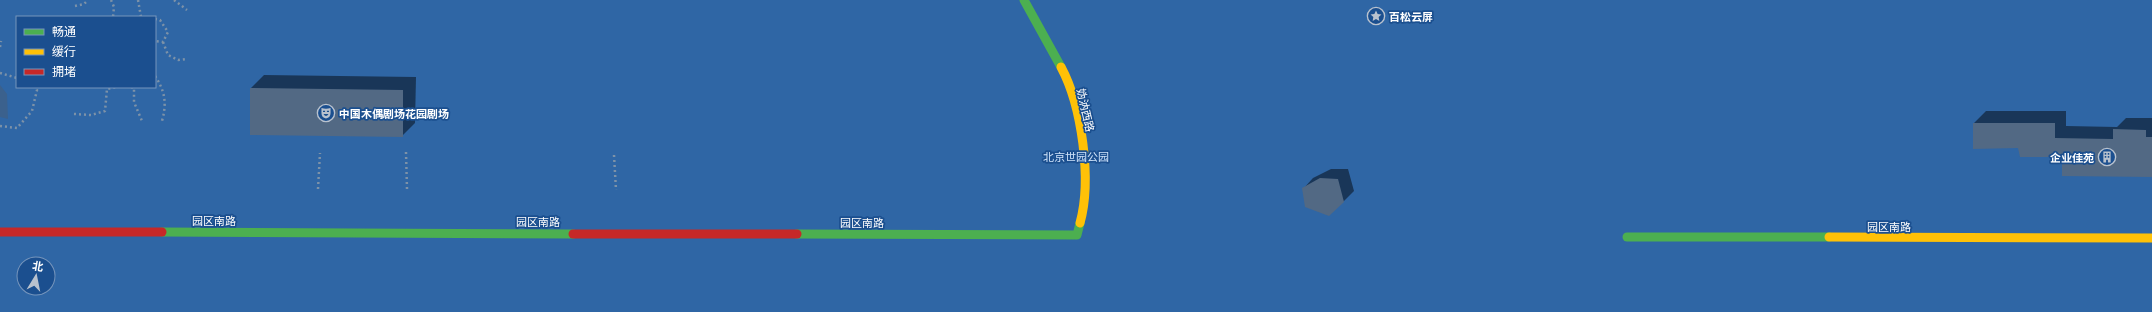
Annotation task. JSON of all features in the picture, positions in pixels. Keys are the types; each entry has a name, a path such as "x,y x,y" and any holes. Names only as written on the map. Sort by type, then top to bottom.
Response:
{"street":[{"name":"妫汭西路","path":"1024,0 1064,71 1077,116 1083,156 1084,192 1083,217 1077,235"},
{"name":"园区南路","path":"0,232 1077,235"},
{"name":"园区南路","path":"1626,237 2152,238"}],"path":[{"path":"75,6 84,4 88,0"},
{"path":"111,0 114,7 113,16"},
{"path":"138,0 142,16"},
{"path":"174,0 187,10"},
{"path":"156,19 160,20 168,32 163,42 168,55 178,60 186,59"},
{"path":"0,47 1,41"},
{"path":"156,42 163,42"},
{"path":"0,73 16,78"},
{"path":"156,77 161,84 166,98 162,121"},
{"path":"0,126 17,128 32,111 36,88"},
{"path":"74,114 91,115 104,110 107,88"},
{"path":"133,88 134,102 142,121"},
{"path":"406,152 407,189"},
{"path":"318,189 320,153"},
{"path":"614,155 616,190"}],"green space":[{"name":"北京世园公园","path":"0,0 2152,0 2152,312 0,312"}],"shaded area":[{"path":"0,85 7,94 8,119 0,117"}],"building":[{"name":"中国木偶剧场花园剧场","path":"250,88 403,90 403,137 250,135"},
{"path":"1973,123 2055,123 2055,138 2113,139 2113,129 2146,130 2146,137 2152,137 2152,177 2062,176 2062,157 2020,157 2018,148 1973,149"},
{"path":"1320,178 1338,179 1344,202 1329,216 1305,207 1302,188"}],"traffic: fast":[{"path":"1024,0 1061,67"},
{"path":"797,234 1077,235 1080,223"},
{"path":"162,232 573,234"},
{"path":"1627,237 1829,237"}],"traffic: slow":[{"path":"1061,67 1075,102 1083,144 1085,186 1080,223"},
{"path":"1829,237 2152,238"}],"traffic: jam":[{"path":"0,232 162,232"},
{"path":"573,234 797,234"}],"place":[{"name":"百松云屏","path":"1376,16"},
{"name":"中国木偶剧场花园剧场","path":"326,113"},
{"name":"企业佳苑","path":"2107,157"}]}
